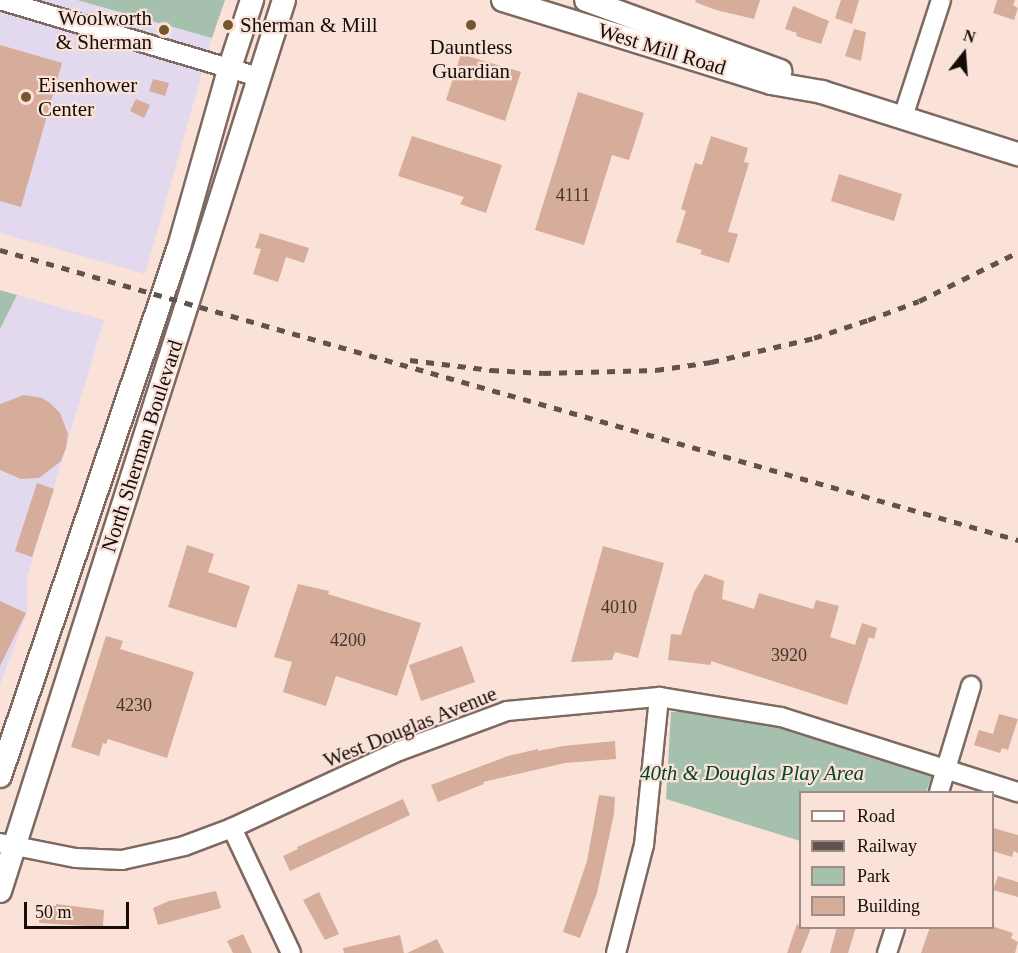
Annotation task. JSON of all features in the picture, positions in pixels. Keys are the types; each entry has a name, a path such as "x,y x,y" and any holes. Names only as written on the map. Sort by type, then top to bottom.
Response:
{"main road":[{"name":"North Sherman Boulevard","path":"0,776 178,247 252,0"},
{"name":"North Sherman Boulevard","path":"0,891 7,845 284,0"},
{"name":"West Mill Road","path":"503,0 771,83 822,92 1018,154"},
{"name":"West Mill Road","path":"586,0 776,69 822,92"}],"street":[{"path":"0,0 258,77"},
{"path":"903,117 941,0"},
{"path":"939,791 971,686"},
{"path":"616,953 644,845 659,697"},
{"name":"West Douglas Avenue","path":"7,845 76,858 122,860 184,846 232,828 399,751 507,711 659,697 781,717 1018,792"},
{"path":"232,828 291,953"},
{"path":"887,953 894,929"}],"shaded area":[{"path":"0,0 77,0 212,38 145,274 0,233"},
{"path":"17,295 104,320 27,577 27,612 0,685 0,329"}],"green space":[{"path":"77,0 225,0 212,38"},
{"path":"0,290 17,295 0,329"},
{"name":"40th & Douglas Play Area","path":"697,711 780,727 932,776 926,791 799,791 799,841 666,799 671,712"}],"building":[{"path":"696,0 760,0 754,19 716,10 695,2"},
{"path":"841,0 859,0 852,24 835,18"},
{"path":"997,0 1015,0 1013,5 1018,8 1014,20 993,13"},
{"path":"793,6 829,21 821,44 796,36 797,33 785,29"},
{"path":"854,29 866,32 861,61 845,56"},
{"name":"Eisenhower Center","path":"0,45 62,63 21,207 0,201"},
{"path":"461,54 521,72 505,121 446,100"},
{"path":"153,79 169,83 165,96 149,91"},
{"path":"578,92 644,113 629,160 612,155 584,245 535,230"},
{"path":"136,99 150,105 144,118 130,111"},
{"path":"412,136 502,165 486,213 460,204 464,197 398,176"},
{"path":"711,136 748,148 744,162 749,163 728,232 738,234 729,263 700,254 702,250 676,242 686,211 681,209 695,163 702,165"},
{"path":"839,174 902,194 894,221 831,201"},
{"path":"260,233 309,248 304,263 286,257 278,282 253,274 261,249 255,248"},
{"path":"24,395 42,398 50,403 60,413 68,434 61,461 39,478 21,479 0,470 0,404"},
{"path":"37,483 54,489 32,557 15,551"},
{"path":"187,545 214,554 208,572 250,586 236,628 168,607"},
{"path":"603,546 664,563 638,658 615,652 612,660 571,662"},
{"path":"705,574 724,581 722,599 754,609 759,593 813,609 816,600 839,606 830,637 855,645 862,623 877,628 874,639 869,637 847,705 711,661 711,665 668,660 671,634 681,635 694,592"},
{"path":"298,584 329,591 328,594 421,623 397,696 336,676 326,706 283,692 292,662 274,657"},
{"path":"0,601 26,613 0,666"},
{"path":"106,636 123,641 120,649 194,672 167,758 108,739 106,744 103,743 99,756 71,747"},
{"path":"462,646 475,682 421,701 409,665"},
{"path":"999,714 1018,719 1008,750 1002,748 1000,753 974,745 979,730 993,734"},
{"path":"615,741 616,759 565,763 483,782 484,784 438,802 431,785 508,756 538,749 538,751"},
{"path":"599,795 615,797 614,814 597,893 580,938 563,932 587,861"},
{"path":"403,799 410,815 290,871 283,856 298,849 297,847"},
{"path":"994,828 1018,835 1018,853 1014,851 1012,857 994,851"},
{"path":"998,876 1018,882 1018,897 994,890"},
{"path":"216,891 221,908 158,925 153,908 169,901"},
{"path":"319,892 339,934 325,940 303,900"},
{"path":"56,904 104,910 103,927 39,923 40,905 56,906"},
{"path":"797,924 799,929 811,929 801,953 787,953"},
{"path":"995,927 1013,933 1011,938 1018,942 1015,953 921,953 929,929 994,929"},
{"path":"836,929 855,929 848,953 830,953"},
{"path":"243,934 252,953 233,953 227,941"},
{"path":"400,935 404,953 344,953 343,948"},
{"path":"437,939 444,953 407,953"}],"railway":[{"path":"0,250 1018,540"},
{"path":"410,360 491,370 543,373 656,370 711,362 814,338 868,320 919,301 1018,252"}],"place":[{"name":"Sherman & Mill","path":"228,25"},
{"name":"Dauntless Guardian","path":"471,25"},
{"name":"Woolworth & Sherman","path":"164,30"},
{"name":"Eisenhower Center","path":"26,97"}]}
